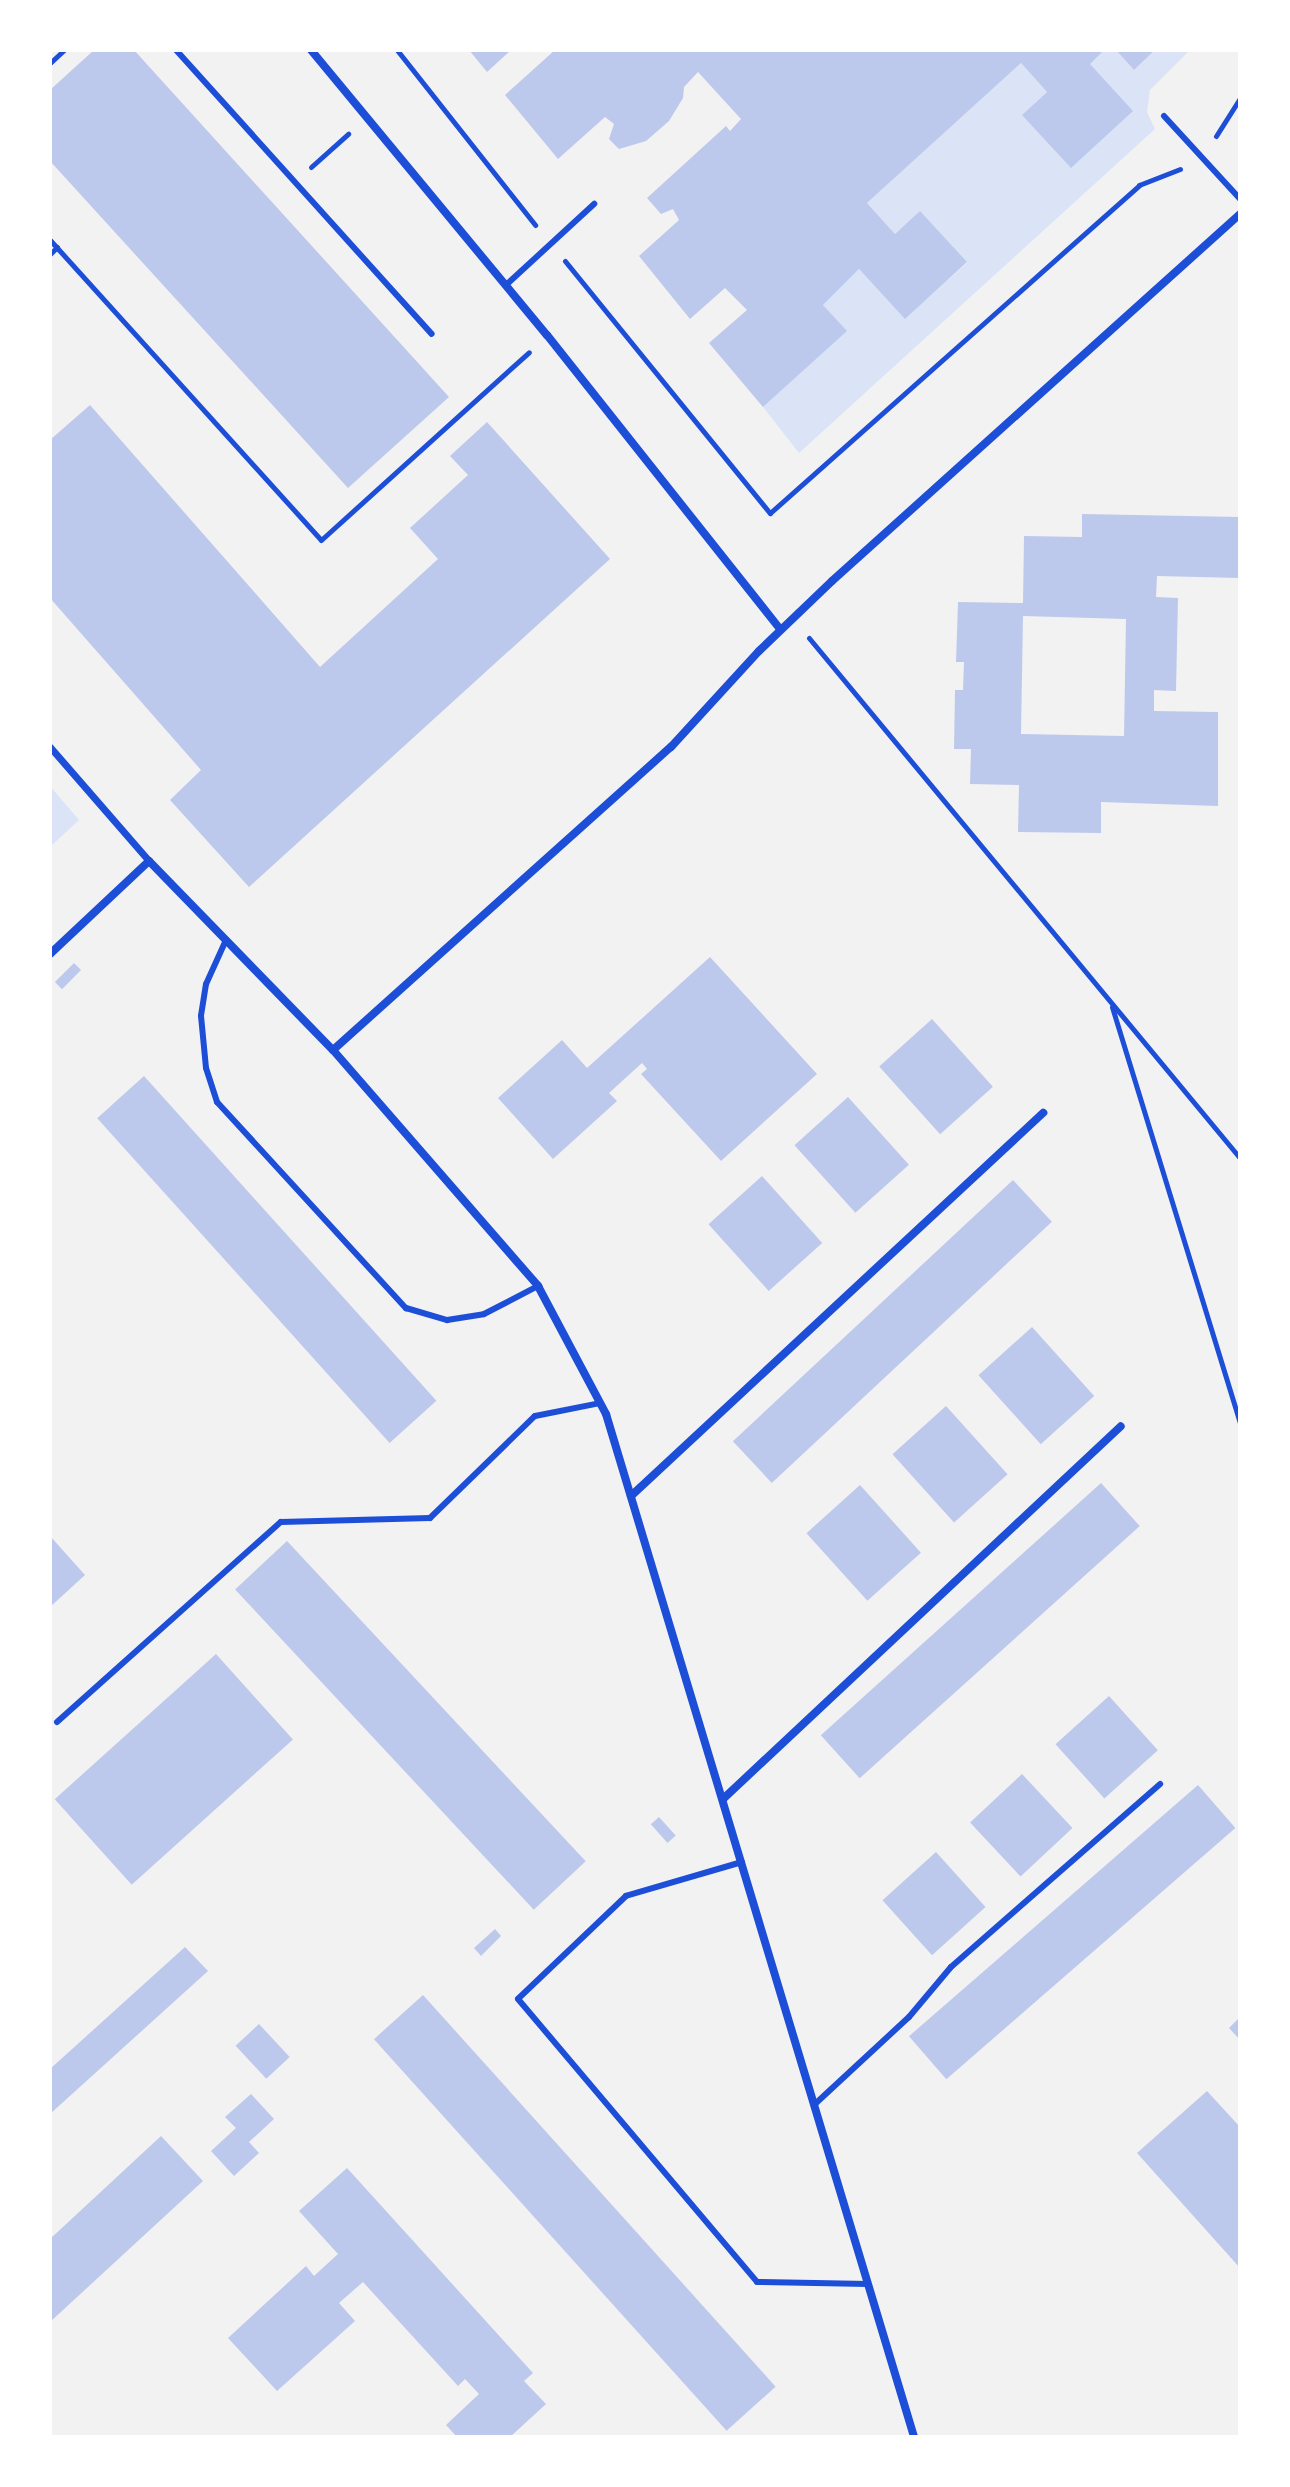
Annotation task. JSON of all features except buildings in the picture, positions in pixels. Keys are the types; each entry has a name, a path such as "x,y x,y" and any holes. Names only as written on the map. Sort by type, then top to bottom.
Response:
{"street":[{"path":"311,50 547,335 780,629"},
{"path":"333,1050 671,747 780,629 1240,214"},
{"path":"50,747 149,861 333,1050 538,1286 600,1403 631,1496 914,2437"},
{"path":"50,954 149,861"},
{"path":"631,1496 1043,1113"},
{"path":"723,1799 1121,1426"}],"lane":[{"path":"176,50 432,334"},
{"path":"1164,116 1240,199"},
{"path":"506,285 594,204"},
{"path":"226,940 206,984 201,1016 206,1068 217,1102 406,1308 447,1320 484,1314 538,1286"},
{"path":"57,1722 281,1522 430,1518 535,1416 600,1403"},
{"path":"815,2104 909,2017 951,1967 1160,1784"},
{"path":"742,1862 626,1896 518,1999 757,2282 868,2284"}],"path":[{"path":"50,63 64,50"},
{"path":"397,50 770,513 1139,185 1182,169 1199,155 1213,141 1240,98"},
{"path":"294,181 367,118"},
{"path":"50,240 321,540 547,335"},
{"path":"50,254 57,247"},
{"path":"792,618 1240,1158"},
{"path":"1111,1004 1240,1423"}],"shaded area":[{"path":"1104,50 1116,50 1134,70 1155,50 1190,50 1150,90 1147,112 1155,129 799,453 763,407 846,331 823,305 859,269 905,318 967,263 920,212 895,234 867,203 1021,63 1047,92 1023,114"},
{"path":"50,786 79,820 50,847"}]}
